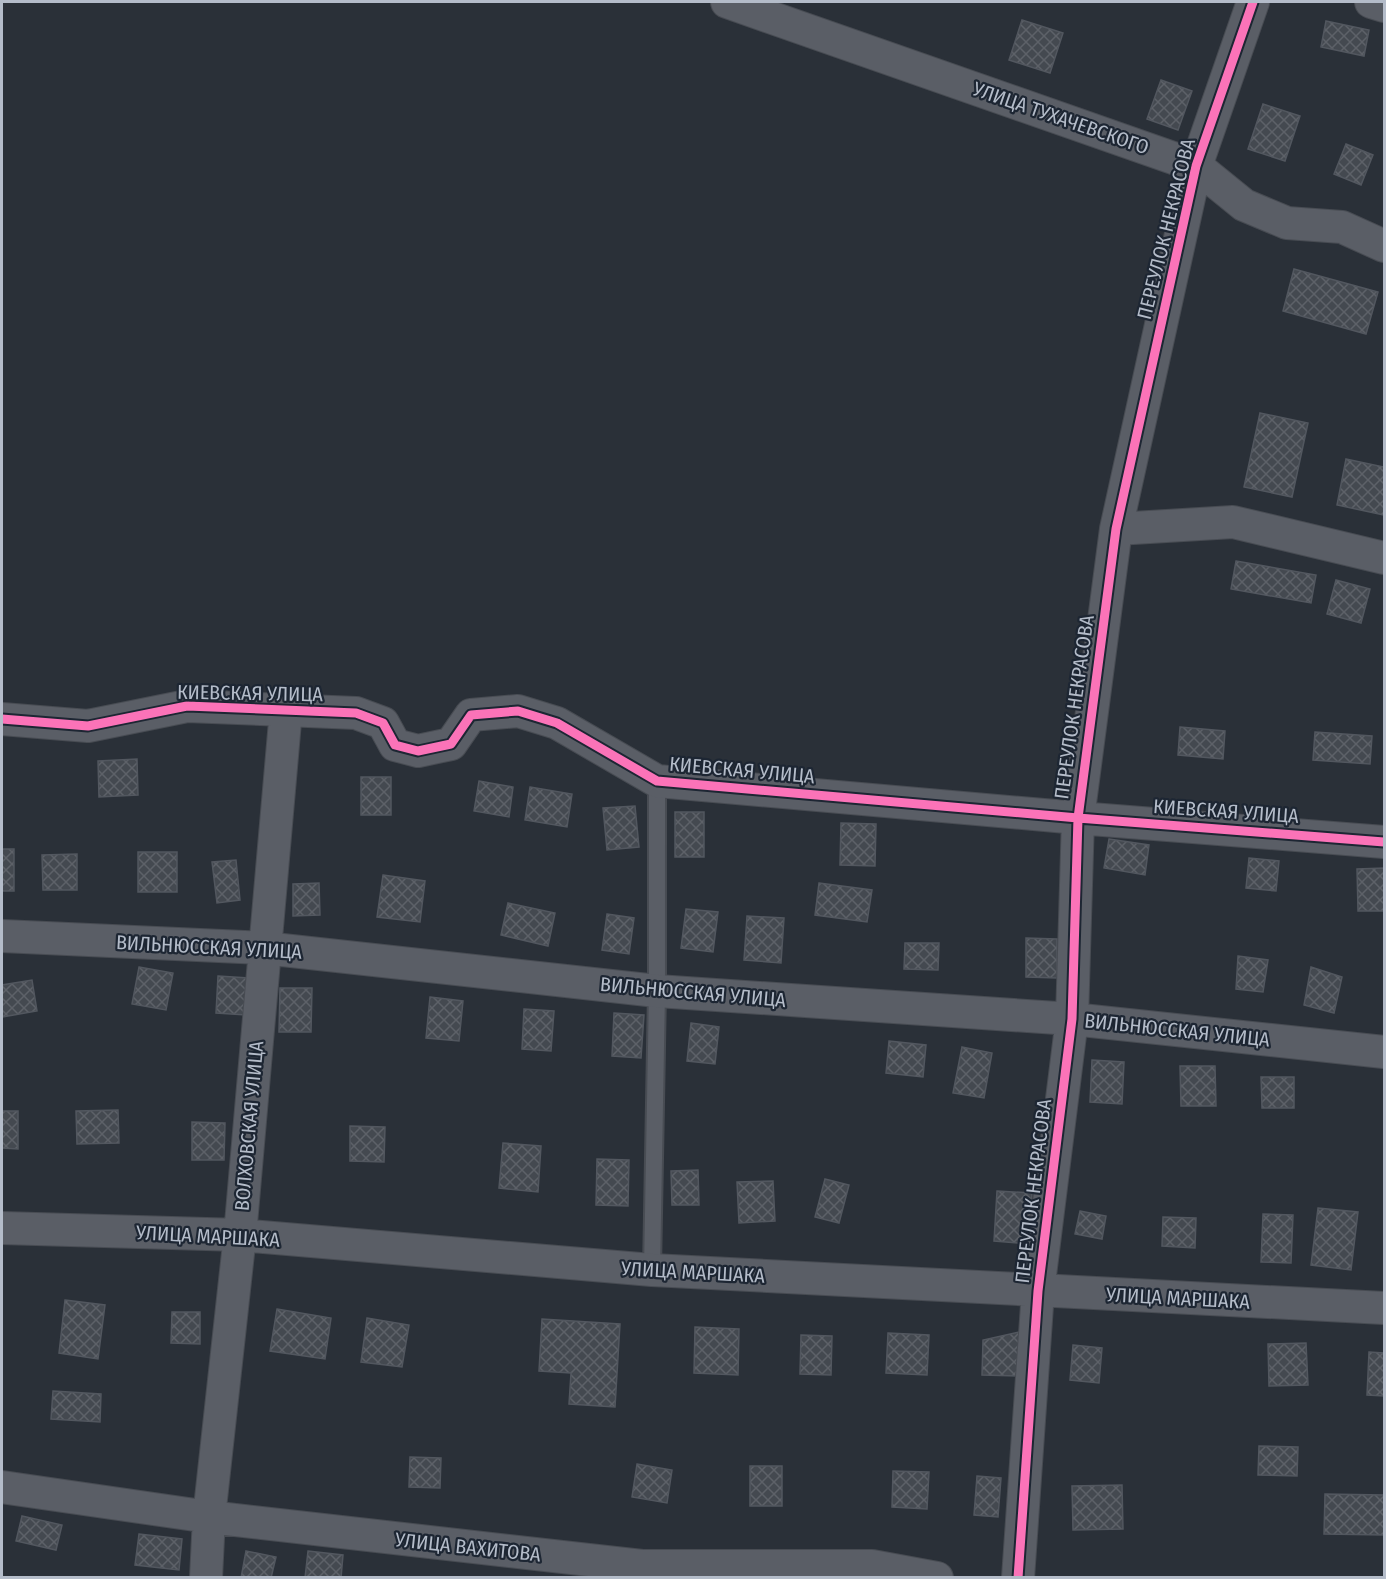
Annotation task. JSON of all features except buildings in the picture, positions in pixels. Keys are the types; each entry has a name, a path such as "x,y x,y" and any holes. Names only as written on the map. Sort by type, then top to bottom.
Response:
{"street":[{"name":"УЛИЦА ТУХАЧЕВСКОГО","path":"727,2 1196,166 1244,205 1287,223 1342,227 1384,246"},
{"name":"ПЕРЕУЛОК НЕКРАСОВА","path":"1018,1578 1038,1291 1072,1019 1078,818 1116,530 1196,166 1253,2"},
{"path":"1371,2 1384,6"},
{"path":"1116,530 1233,522 1384,558"},
{"name":"КИЕВСКАЯ УЛИЦА","path":"2,719 88,726 187,706 356,713 383,723 395,745 418,751 451,744 471,715 518,711 557,723 657,781 1384,842"},
{"name":"ВОЛХОВСКАЯ УЛИЦА","path":"206,1578 209,1517 240,1235 286,710"},
{"name":"ВИЛЬНЮССКАЯ УЛИЦА","path":"2,936 264,948 657,991 1072,1019 1384,1052"},
{"name":"УЛИЦА МАРШАКА","path":"2,1228 240,1235 652,1270 1384,1308"},
{"name":"УЛИЦА ВАХИТОВА","path":"2,1487 209,1517 641,1572 872,1566 937,1578"}],"lane":[{"path":"652,1270 657,991 657,781"}],"cycle path":[{"path":"1018,1578 1038,1291 1072,1019 1078,818 1116,529 1196,166 1253,2"},
{"path":"2,719 88,726 187,706 356,713 383,723 395,745 418,751 451,744 471,715 518,711 557,723 657,781 1384,842"}]}
